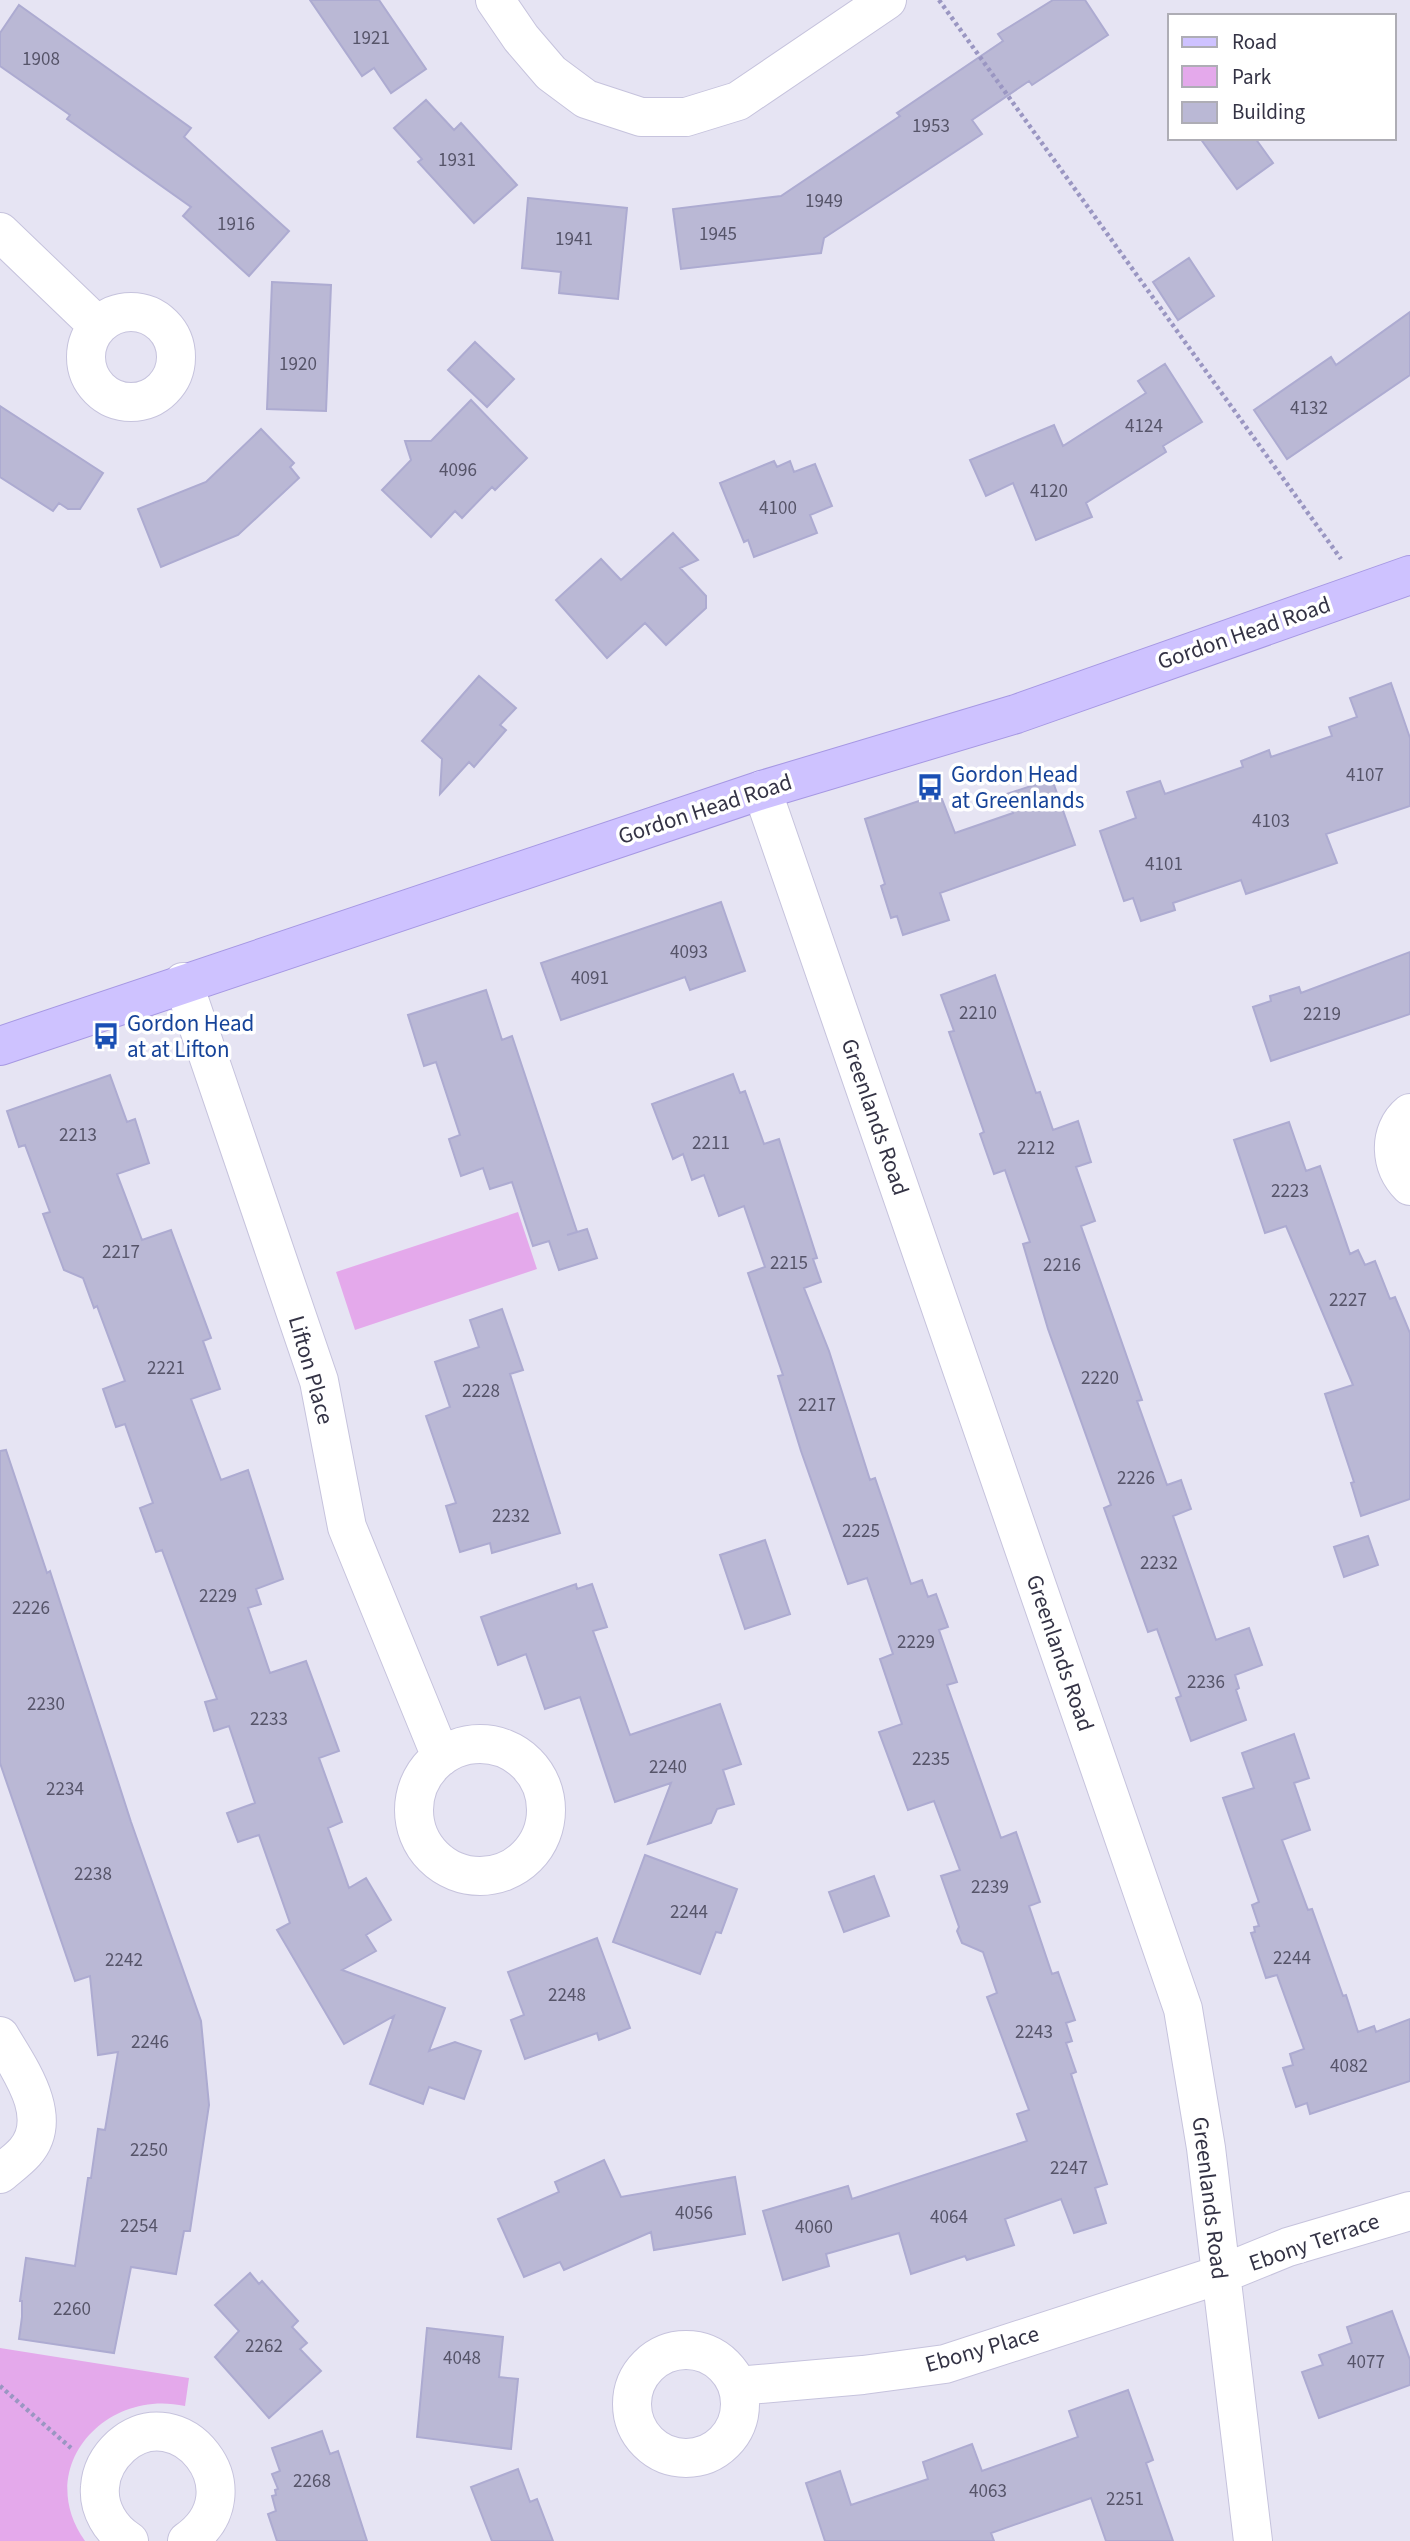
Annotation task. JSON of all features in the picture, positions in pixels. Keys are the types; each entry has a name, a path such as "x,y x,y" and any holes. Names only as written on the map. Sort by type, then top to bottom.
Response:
{"main road":[{"name":"Gordon Head Road","path":"0,1046 183,982 762,790 1016,713 1410,575"}],"street":[{"path":"495,0 521,38 551,73 586,99 641,117 686,117 738,101 887,0"},
{"path":"0,232 98,326"},
{"name":"Greenlands Road","path":"762,790 1183,2009 1206,2148 1219,2275 1253,2541"},
{"name":"Lifton Place","path":"183,982 319,1381 347,1527 441,1757"},
{"path":"1410,1113 1396,1131 1393,1147 1395,1163 1410,1186"},
{"path":"0,2036 30,2087 37,2120 27,2150 0,2174"},
{"name":"Ebony Terrace","path":"1219,2275 1288,2247 1410,2211"},
{"name":"Ebony Place","path":"737,2386 863,2375 945,2364 1219,2275"},
{"path":"129,2541 111,2526 102,2509 99,2490 103,2470 120,2447 144,2434 163,2432 182,2437 198,2448 210,2463 216,2481 216,2500 210,2519 187,2541"}],"path":[{"path":"939,0 1364,591"},
{"path":"0,2386 87,2462 103,2470"}],"green space":[{"path":"518,1212 537,1269 355,1330 336,1272"},
{"path":"0,2348 189,2378 185,2406 156,2404 128,2409 104,2422 86,2439 73,2461 67,2487 71,2514 85,2541 0,2541"}],"building":[{"path":"310,0 379,0 426,69 391,93 374,68 362,76"},
{"path":"1053,0 1085,0 1108,35 1032,85 1029,81 972,120 982,134 824,238 821,253 681,269 673,209 781,196 900,116 897,113 1003,41 998,34"},
{"path":"19,5 191,128 184,137 289,231 249,276 183,216 191,207 67,119 70,115 0,66 0,33"},
{"path":"426,100 454,130 461,123 517,185 474,223 418,162 422,159 394,128"},
{"path":"1201,140 1256,140 1273,163 1237,189"},
{"path":"528,198 627,208 618,299 559,293 561,272 522,268"},
{"path":"1189,258 1214,296 1178,320 1153,282"},
{"path":"272,282 331,285 326,411 267,409"},
{"path":"1410,312 1410,375 1287,459 1254,410 1331,357 1336,365"},
{"path":"475,342 514,379 487,407 448,370"},
{"path":"1165,364 1202,422 1163,446 1166,452 1086,503 1092,517 1036,540 1013,483 986,496 970,460 1054,425 1063,446 1146,393 1138,381"},
{"path":"471,400 527,458 495,490 492,487 462,518 455,511 431,537 382,490 411,460 405,441 431,441"},
{"path":"0,406 103,473 80,509 68,509 59,503 53,511 0,477"},
{"path":"261,429 294,463 290,467 299,478 238,535 161,567 138,509 206,482"},
{"path":"774,461 777,467 790,461 794,472 815,464 832,506 810,515 817,533 754,557 748,540 744,542 720,483"},
{"path":"673,533 698,560 680,568 706,596 706,608 666,645 645,623 607,658 556,600 601,559 621,580"},
{"path":"479,676 516,708 500,725 506,730 474,767 469,762 440,794 442,759 422,741"},
{"path":"1391,683 1410,738 1410,806 1326,834 1337,863 1246,894 1241,880 1173,903 1175,910 1141,921 1133,898 1124,901 1100,831 1136,818 1127,792 1160,781 1165,794 1243,767 1241,761 1269,750 1271,757 1332,736 1329,727 1357,717 1350,698"},
{"path":"1052,779 1075,845 940,893 949,920 903,935 897,916 891,918 881,886 885,884 865,819 940,794 955,833 1013,813 1007,794"},
{"path":"721,902 745,971 690,990 685,977 561,1020 541,963"},
{"path":"1410,952 1410,1014 1271,1061 1253,1007 1271,1001 1270,996 1299,987 1301,993"},
{"path":"995,975 1036,1093 1040,1092 1053,1130 1078,1121 1091,1162 1076,1167 1095,1221 1081,1226 1142,1400 1137,1401 1167,1485 1181,1480 1191,1509 1173,1516 1216,1640 1249,1628 1262,1665 1235,1675 1239,1688 1236,1690 1246,1720 1191,1741 1176,1698 1181,1696 1157,1629 1148,1632 1104,1508 1111,1505 1048,1329 1023,1244 1030,1242 1005,1170 994,1174 980,1134 984,1132 949,1032 954,1031 941,995"},
{"path":"486,990 502,1040 512,1036 577,1232 587,1229 597,1258 559,1270 549,1241 533,1246 512,1182 490,1189 483,1168 461,1176 449,1139 460,1135 436,1062 424,1066 408,1015"},
{"path":"733,1074 740,1093 745,1091 764,1144 779,1139 817,1258 813,1259 821,1282 804,1288 829,1351 870,1480 875,1478 911,1584 922,1580 928,1597 936,1594 948,1627 939,1630 957,1682 947,1685 1001,1838 1016,1832 1040,1902 1029,1906 1052,1974 1058,1972 1075,2020 1066,2023 1072,2041 1066,2043 1076,2072 1071,2074 1107,2184 1095,2188 1106,2223 1074,2233 1061,2199 1005,2219 1014,2245 967,2260 965,2256 911,2274 899,2233 826,2254 829,2266 783,2280 763,2211 848,2186 852,2199 1027,2141 1017,2114 1029,2110 987,1997 997,1993 983,1952 962,1943 957,1931 959,1927 941,1876 960,1870 934,1801 908,1810 879,1732 902,1724 880,1659 893,1654 867,1578 848,1584 801,1451 778,1376 783,1375 748,1273 765,1267 744,1206 719,1216 704,1175 692,1180 683,1154 673,1159 652,1104"},
{"path":"110,1075 127,1122 135,1119 149,1163 117,1174 142,1240 171,1230 211,1338 203,1341 220,1389 191,1399 221,1480 248,1470 283,1579 256,1589 261,1604 248,1608 270,1673 306,1661 339,1751 319,1758 342,1822 328,1828 349,1888 366,1878 391,1920 366,1935 376,1951 342,1970 445,2008 429,2051 455,2042 481,2051 464,2099 429,2087 423,2104 370,2084 394,2016 344,2044 277,1930 290,1923 259,1835 238,1842 227,1813 255,1803 229,1726 214,1731 205,1702 217,1699 162,1550 156,1552 140,1508 153,1503 125,1424 116,1427 103,1389 125,1381 97,1306 94,1308 83,1278 64,1270 43,1214 50,1212 25,1145 19,1147 7,1111"},
{"path":"1289,1122 1306,1171 1320,1166 1350,1254 1358,1250 1365,1265 1375,1261 1390,1299 1395,1297 1410,1333 1410,1499 1361,1516 1351,1483 1354,1482 1325,1394 1353,1385 1286,1226 1265,1233 1234,1140"},
{"path":"502,1309 523,1370 510,1374 560,1533 492,1553 490,1543 460,1552 446,1506 456,1503 426,1416 450,1407 435,1362 479,1347 470,1320"},
{"path":"6,1450 47,1573 50,1571 131,1822 201,2021 209,2105 190,2231 184,2231 176,2274 131,2267 114,2353 19,2339 22,2317 20,2301 26,2258 75,2266 88,2178 91,2178 98,2129 105,2130 118,2052 98,2055 90,1976 75,1981 0,1763 0,1451"},
{"path":"1368,1536 1378,1565 1344,1577 1334,1547"},
{"path":"765,1540 790,1614 745,1629 720,1555"},
{"path":"576,1584 577,1589 592,1584 607,1627 593,1631 630,1735 720,1704 741,1764 723,1770 734,1804 717,1809 711,1823 648,1844 671,1783 615,1802 580,1697 545,1709 526,1654 498,1665 481,1617"},
{"path":"1294,1734 1309,1778 1294,1783 1310,1830 1282,1840 1308,1910 1312,1909 1343,1996 1346,1995 1358,2032 1374,2026 1376,2032 1410,2019 1410,2081 1310,2114 1307,2103 1296,2107 1283,2068 1293,2065 1290,2054 1304,2049 1277,1975 1266,1978 1251,1933 1255,1932 1254,1927 1259,1926 1252,1905 1259,1902 1223,1798 1254,1788 1242,1753"},
{"path":"645,1855 737,1889 721,1933 716,1932 700,1974 613,1942"},
{"path":"874,1876 889,1916 844,1932 829,1892"},
{"path":"597,1938 630,2028 599,2040 597,2033 525,2059 511,2020 524,2015 508,1972"},
{"path":"604,2160 621,2197 735,2177 745,2234 654,2250 651,2232 564,2270 560,2262 524,2277 498,2219 559,2192 555,2182"},
{"path":"250,2273 259,2284 262,2281 298,2321 292,2327 307,2343 300,2349 321,2371 269,2418 215,2357 239,2331 215,2305"},
{"path":"1392,2311 1410,2360 1410,2385 1319,2418 1302,2372 1323,2365 1319,2355 1352,2343 1347,2327"},
{"path":"427,2328 503,2337 499,2377 518,2379 511,2449 417,2437"},
{"path":"1128,2390 1153,2460 1146,2463 1173,2541 1106,2541 1091,2498 991,2533 994,2541 825,2541 806,2483 840,2471 851,2505 928,2479 923,2462 972,2444 982,2471 1078,2437 1069,2411"},
{"path":"322,2431 330,2454 338,2451 367,2541 277,2541 268,2514 276,2511 272,2496 276,2495 275,2490 278,2489 272,2474 280,2471 272,2448"},
{"path":"518,2469 530,2502 537,2499 553,2541 492,2541 471,2487"}],"place":[{"name":"Gordon Head at Greenlands","path":"930,787"},
{"name":"Gordon Head at at Lifton","path":"106,1036"}]}
